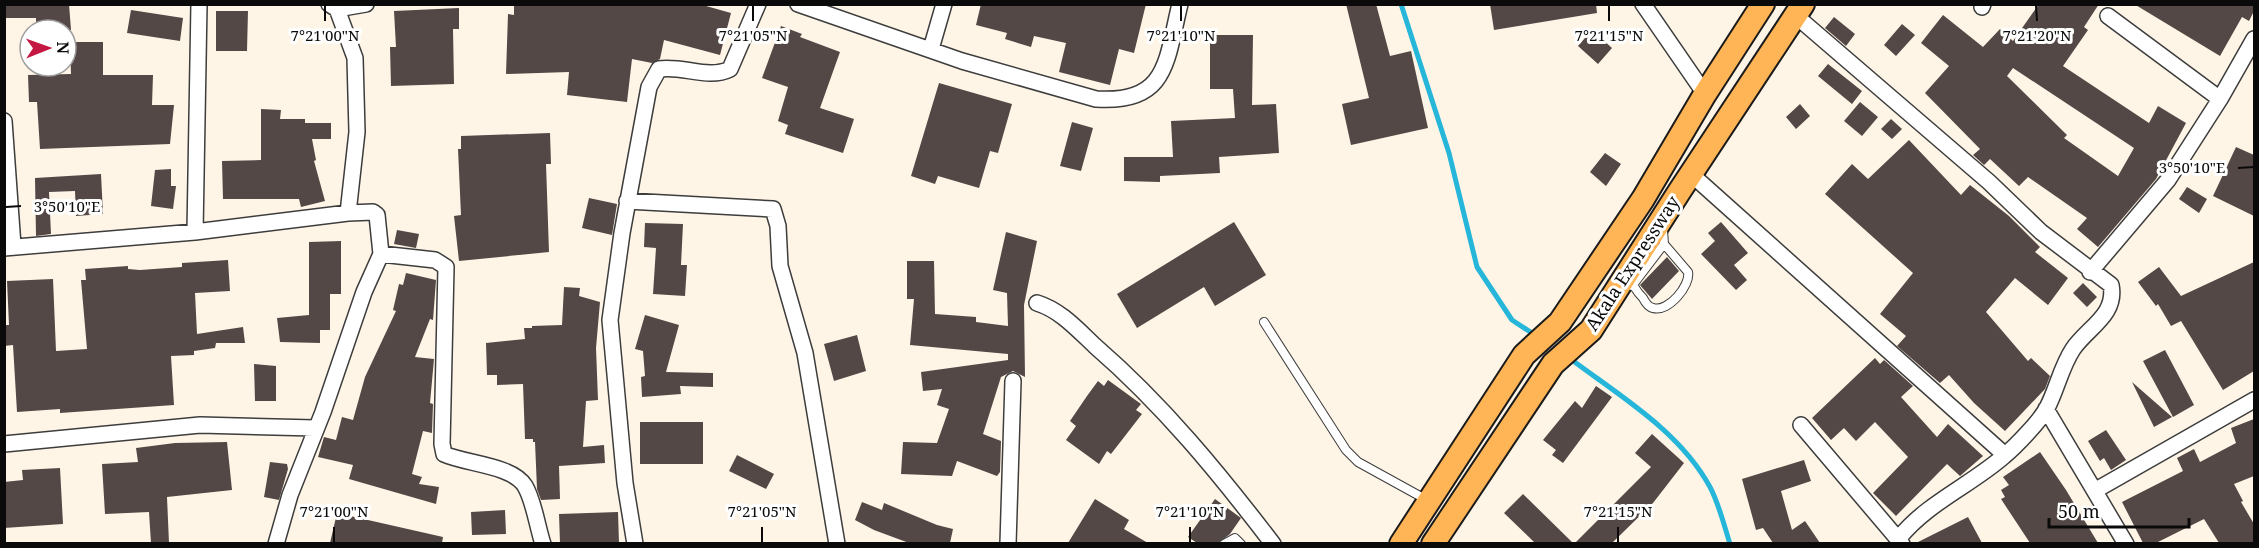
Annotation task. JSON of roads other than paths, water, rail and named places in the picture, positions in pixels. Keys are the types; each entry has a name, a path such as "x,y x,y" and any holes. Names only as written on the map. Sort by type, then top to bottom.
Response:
{"main road":[{"name":"Akala Expressway","path":"1401,543 1524,355 1560,322 1643,199 1705,94 1764,4"},
{"name":"Akala Expressway","path":"1433,543 1553,364 1591,330 1631,278 1662,219 1800,10"}],"street":[{"path":"195,232 199,4"},
{"path":"348,213 357,132 355,58 333,7 366,4"},
{"path":"635,543 625,483 610,320 627,201 653,77 659,69 668,68 712,74 730,69 758,4"},
{"path":"798,4 971,64 1096,99 1118,101 1148,89 1163,73 1180,4"},
{"path":"931,49 944,4"},
{"path":"1643,4 1705,94"},
{"path":"1800,10 2041,232 2090,272 2111,285 2113,294 2109,310 2074,348 2057,380 2046,409 2005,455 1912,523 1900,541 1801,425"},
{"path":"2109,16 2220,99"},
{"path":"2090,272 2168,180 2220,99 2254,39"},
{"path":"4,121 9,247 195,232 348,213 373,212 377,215 381,254 364,292 324,412 315,428 290,495 276,543"},
{"path":"1691,174 2005,455"},
{"path":"627,201 773,209 778,226 780,266 805,353 837,543"},
{"path":"381,254 435,260 446,267 444,454 460,462 507,471 524,485 543,543"},
{"path":"1036,303 1056,311 1137,382 1214,468 1273,543"},
{"path":"1008,543 1013,381"},
{"path":"2096,490 2254,400"},
{"path":"2046,409 2126,543"},
{"path":"4,444 200,425 315,428"}],"lane":[{"path":"1662,219 1664,244 1688,272 1687,284 1668,304 1656,309 1650,308 1631,278 1664,244"},
{"path":"1264,322 1346,450 1358,462 1429,501"},
{"path":"1224,543 1235,538 1241,543"}],"waterway":[{"path":"1401,4 1449,153 1477,267 1512,320 1538,337"},
{"path":"1568,357 1646,415 1682,448 1710,487 1719,507 1730,544"}]}
